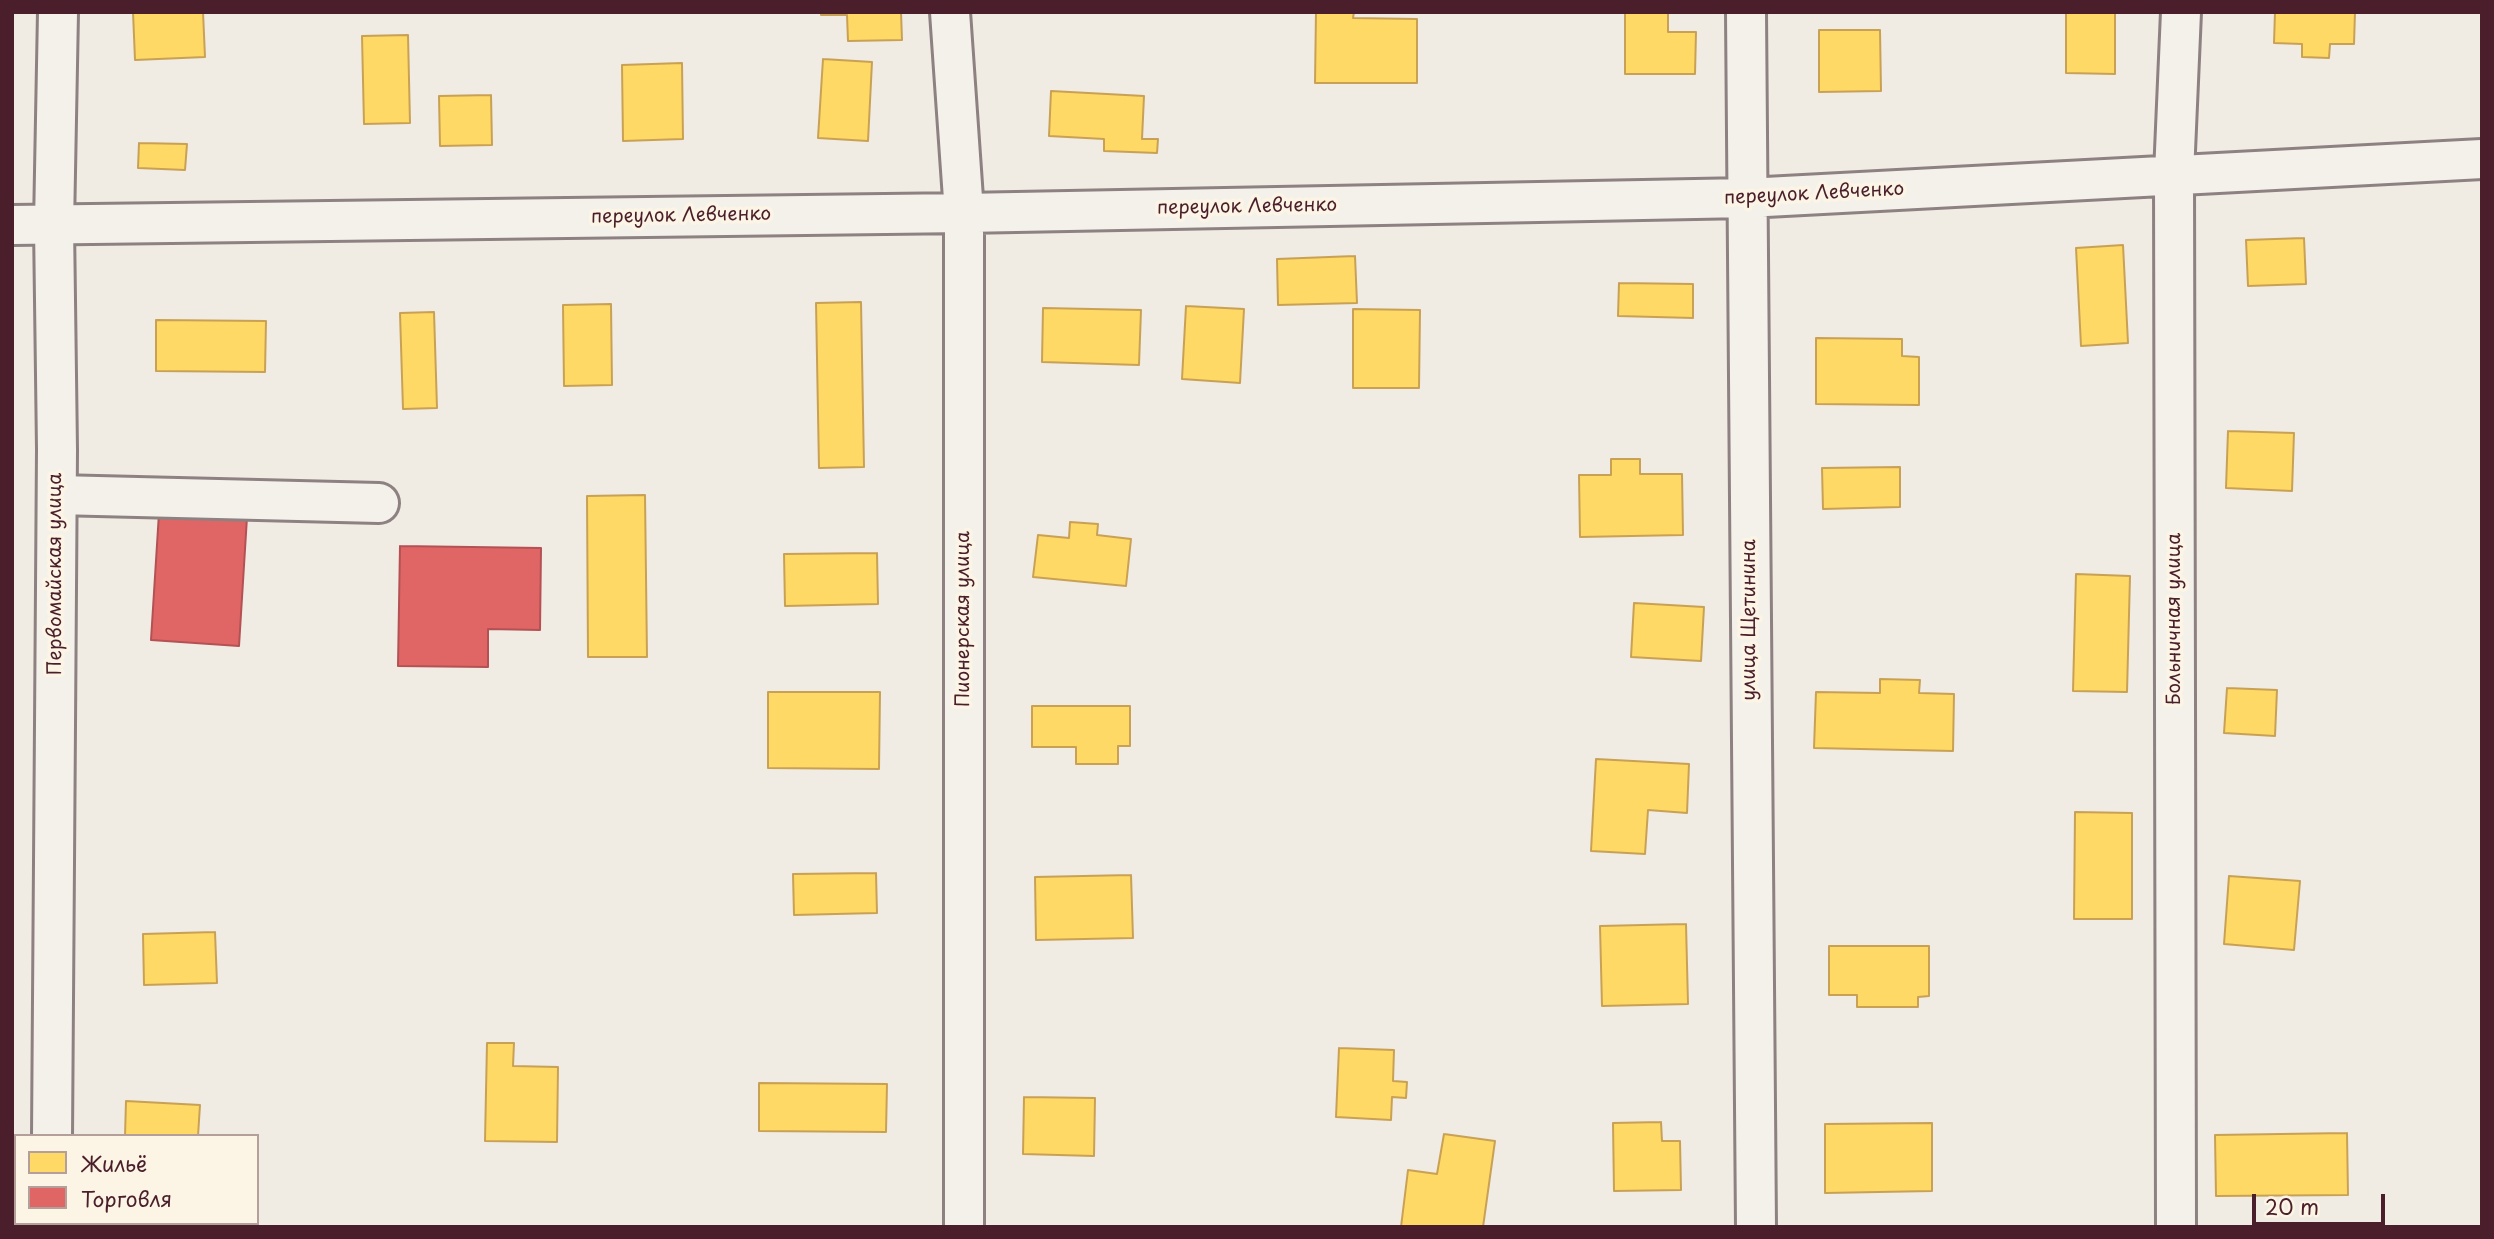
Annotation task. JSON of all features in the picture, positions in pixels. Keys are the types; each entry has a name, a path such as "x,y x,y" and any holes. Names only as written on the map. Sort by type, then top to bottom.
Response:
{"street":[{"name":"Первомайская улица","path":"52,1134 57,495 54,225 58,12"},
{"name":"Пионерская улица","path":"950,12 964,212 964,1227"},
{"name":"улица Щетинина","path":"1746,12 1756,1227"},
{"name":"Больничная улица","path":"2176,1227 2174,174 2181,12"},
{"name":"переулок Левченко","path":"12,225 1747,198 2482,159"},
{"path":"57,495 379,503"}],"building: Жильё":[{"path":"133,12 203,12 205,57 135,60"},
{"path":"821,12 901,12 902,40 848,41 847,15 821,15"},
{"path":"1316,12 1354,12 1353,18 1417,19 1417,83 1315,83"},
{"path":"2066,12 2115,12 2115,74 2066,73"},
{"path":"2275,12 2355,12 2354,44 2330,44 2329,58 2302,57 2302,44 2274,43"},
{"path":"1625,13 1668,13 1668,32 1696,32 1695,74 1625,74"},
{"path":"1819,30 1880,30 1881,91 1819,92"},
{"path":"408,35 410,123 364,124 362,36"},
{"path":"823,59 872,62 868,141 818,138"},
{"path":"682,63 683,139 623,141 622,65"},
{"path":"1051,91 1144,96 1142,139 1158,139 1157,153 1104,151 1104,139 1049,136"},
{"path":"491,95 492,145 440,146 439,96"},
{"path":"139,143 187,144 185,170 138,168"},
{"path":"2304,238 2306,284 2248,286 2246,240"},
{"path":"2123,245 2128,343 2081,346 2076,248"},
{"path":"1355,256 1357,303 1278,305 1277,259"},
{"path":"1619,283 1693,284 1693,318 1618,316"},
{"path":"861,302 864,467 819,468 816,303"},
{"path":"611,304 612,385 564,386 563,305"},
{"path":"1186,306 1244,309 1240,383 1182,379"},
{"path":"1043,308 1141,310 1139,365 1042,362"},
{"path":"1353,309 1420,310 1419,388 1353,388"},
{"path":"434,312 437,408 403,409 400,313"},
{"path":"156,320 266,321 265,372 156,371"},
{"path":"1816,338 1902,339 1902,356 1919,357 1919,405 1816,404"},
{"path":"2228,431 2294,433 2292,491 2226,488"},
{"path":"1611,459 1640,459 1640,474 1682,474 1683,535 1580,537 1579,475 1611,475"},
{"path":"1900,467 1900,507 1823,509 1822,468"},
{"path":"645,495 647,657 588,657 587,496"},
{"path":"1070,522 1098,524 1097,535 1131,539 1126,586 1033,577 1038,535 1069,538"},
{"path":"877,553 878,604 785,606 784,554"},
{"path":"2076,574 2130,576 2127,692 2073,691"},
{"path":"1634,603 1704,607 1701,661 1631,657"},
{"path":"1880,679 1920,680 1919,693 1954,694 1953,751 1814,748 1816,692 1880,693"},
{"path":"2227,688 2277,690 2275,736 2224,733"},
{"path":"768,692 880,692 879,769 768,768"},
{"path":"1032,706 1130,706 1130,746 1118,746 1118,764 1076,764 1076,747 1032,747"},
{"path":"1596,759 1689,764 1687,813 1648,810 1645,854 1591,851"},
{"path":"2075,812 2132,813 2132,919 2074,919"},
{"path":"876,873 877,913 794,915 793,874"},
{"path":"1131,875 1133,938 1036,940 1035,877"},
{"path":"2229,876 2300,881 2294,950 2224,944"},
{"path":"1686,924 1688,1004 1602,1006 1600,926"},
{"path":"215,932 217,983 144,985 143,934"},
{"path":"1829,946 1929,946 1929,996 1918,997 1918,1007 1857,1007 1857,995 1829,995"},
{"path":"487,1043 514,1043 513,1066 558,1067 557,1142 485,1141"},
{"path":"1339,1048 1394,1050 1393,1081 1407,1082 1406,1098 1392,1097 1391,1120 1336,1117"},
{"path":"759,1083 887,1084 886,1132 759,1131"},
{"path":"1024,1097 1095,1098 1094,1156 1023,1154"},
{"path":"126,1101 200,1105 198,1134 125,1134"},
{"path":"1661,1122 1662,1141 1680,1141 1681,1190 1614,1191 1613,1123"},
{"path":"1932,1123 1932,1191 1825,1193 1825,1124"},
{"path":"2347,1133 2348,1195 2216,1196 2215,1135"},
{"path":"1444,1134 1495,1141 1483,1227 1401,1227 1408,1170 1437,1174"}],"building: Торговля":[{"path":"159,513 247,517 239,646 151,640"},
{"path":"400,546 541,548 540,630 488,629 488,667 398,666"}]}
